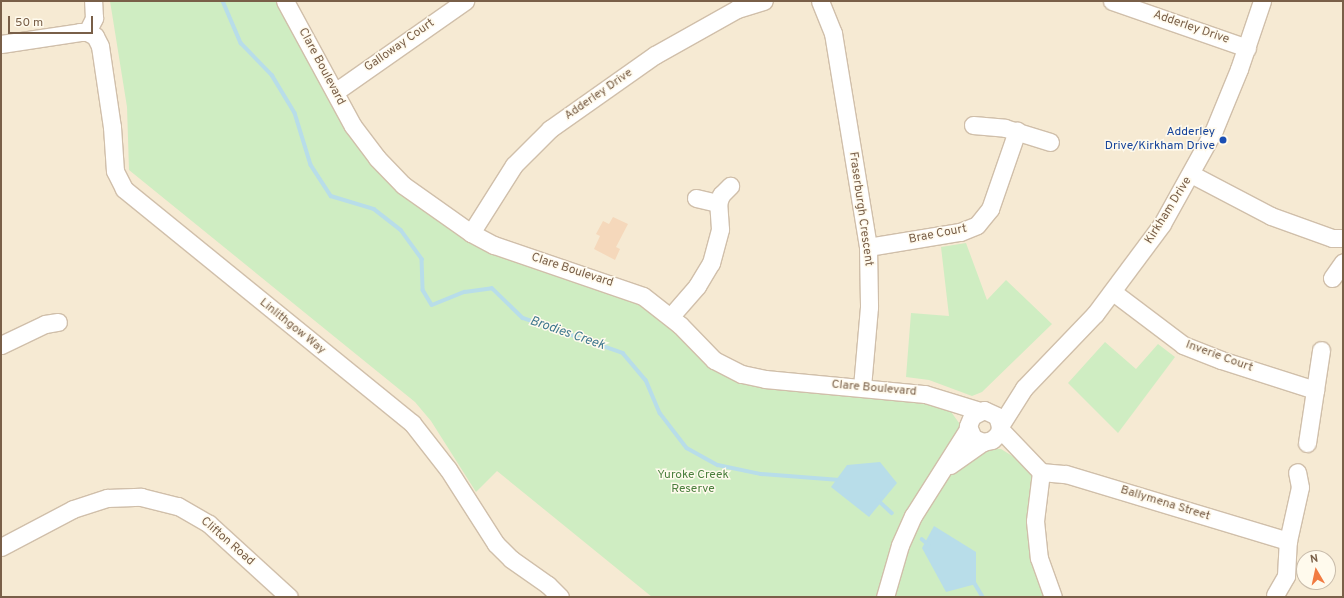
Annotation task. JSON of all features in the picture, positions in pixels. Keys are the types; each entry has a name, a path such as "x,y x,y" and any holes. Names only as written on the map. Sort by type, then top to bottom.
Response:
{"street":[{"path":"1,44 87,32 94,18 94,1"},
{"name":"Clare Boulevard","path":"285,1 353,126 377,158 403,185 471,233 494,245 644,296 671,316 714,360 742,374 925,394 982,411"},
{"name":"Galloway Court","path":"335,92 465,1"},
{"name":"Adderley Drive","path":"471,233 514,165 550,129 655,56 737,9 764,1"},
{"name":"Fraserburgh Crescent","path":"820,1 833,33 868,247 869,299 862,388"},
{"name":"Fraserburgh Crescent","path":"833,33 836,1"},
{"name":"Adderley Drive","path":"1112,1 1247,48"},
{"name":"Kirkham Drive","path":"1000,427 1024,388 1069,343 1113,292 1162,224 1191,174 1225,104 1247,48 1262,1"},
{"name":"Linlithgow Way","path":"87,32 97,38 100,46 112,128 113,164 117,178 124,189 412,423 448,469 503,552 560,597"},
{"path":"973,125 1018,131 1050,142"},
{"name":"Brae Court","path":"868,247 960,232 977,225 990,209 1018,131"},
{"path":"1191,174 1271,216 1332,238 1343,238"},
{"path":"671,316 697,286 713,257 720,229 718,203 721,195 730,186"},
{"path":"696,198 718,203"},
{"path":"1332,278 1343,262"},
{"name":"Inverie Court","path":"1113,292 1183,345 1221,360 1315,390"},
{"path":"1,345 46,324 58,322"},
{"path":"1306,443 1321,350"},
{"name":"Kirkham Drive","path":"982,411 1024,388"},
{"path":"948,402 968,427 973,438 1022,454"},
{"path":"885,597 906,531 920,502 968,427 972,416 982,411 997,416 1000,427 1022,454 1041,472 1034,521 1039,558 1053,597"},
{"path":"941,471 985,442 996,437 1000,427"},
{"name":"Ballymena Street","path":"1041,472 1066,474 1288,541"},
{"path":"1275,595 1286,576 1288,541 1300,487 1297,472"},
{"name":"Clifton Road","path":"1,547 86,505 107,498 141,497 178,506 208,524 289,597"}],"shaded area":[{"path":"1,1 1343,1 1343,597 1,597"}],"green space":[{"name":"Yuroke Creek Reserve","path":"110,1 276,1 345,129 505,256 546,273 597,285 650,307 711,364 912,397 949,409 962,427 911,506 878,597 652,597 497,471 476,492 431,421 415,402 129,170 127,107"},
{"path":"966,243 987,300 1006,280 1052,324 982,392 972,396 929,380 906,377 911,313 949,316 941,247"},
{"path":"1105,342 1136,369 1158,344 1175,357 1118,433 1068,383"},
{"path":"990,449 1001,449 1032,468 1046,597 891,597 911,530 938,486 962,460 974,452"}],"water":[{"path":"880,462 897,483 869,517 831,487 847,465"},
{"path":"934,526 976,552 976,584 946,592 922,548"}],"building":[{"path":"613,217 628,224 616,247 620,249 615,260 594,249 600,236 596,234 603,221 609,224"}],"waterway":[{"name":"Brodies Creek","path":"223,1 241,43 272,75 295,113 311,165 331,196 374,209 401,230 422,259 423,290 432,305 465,292 492,288 523,318 623,353 646,380 660,413 687,448 718,465 761,474 840,480"},
{"name":"Brodies Creek","path":"878,500 892,513"},
{"path":"922,539 929,545"},
{"path":"974,582 983,597"}],"place":[{"name":"Adderley Drive/Kirkham Drive","path":"1223,140"}]}
